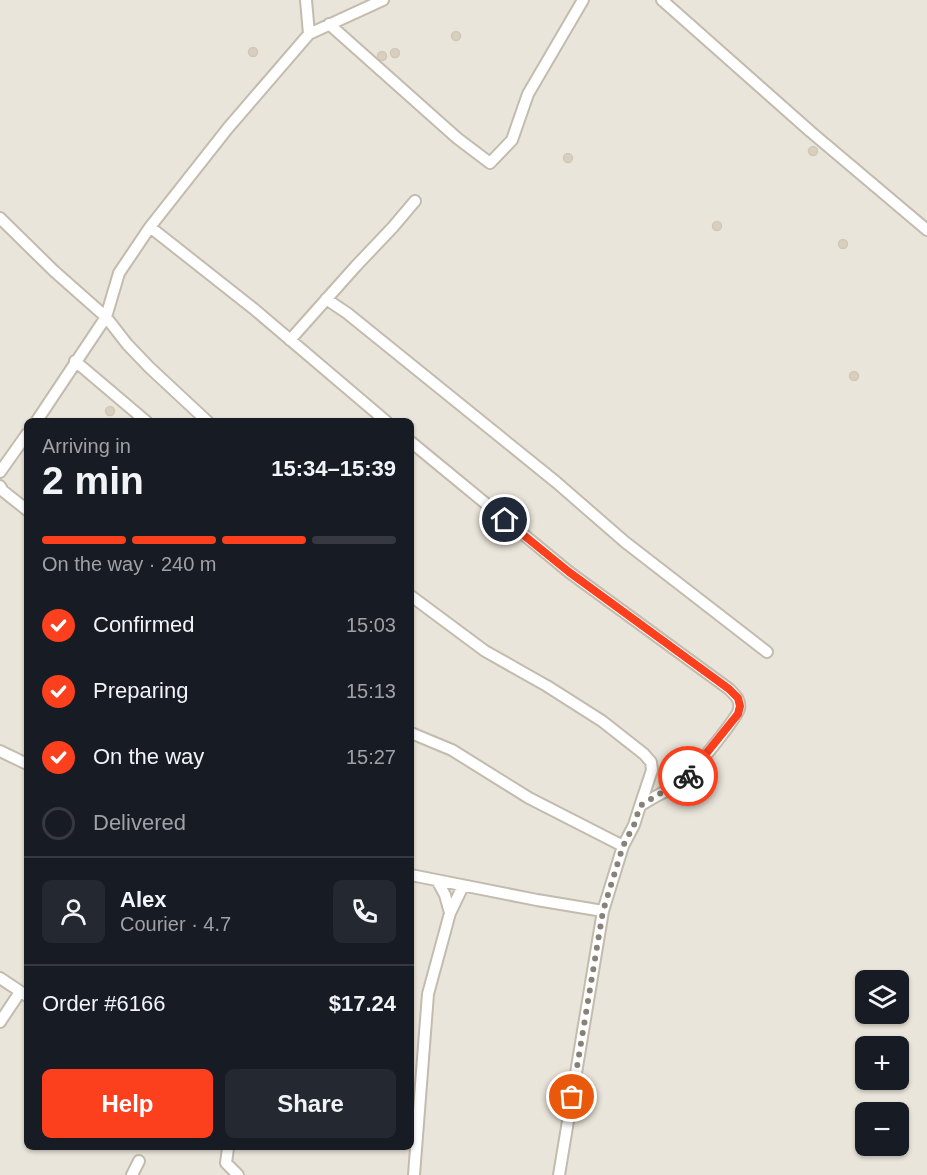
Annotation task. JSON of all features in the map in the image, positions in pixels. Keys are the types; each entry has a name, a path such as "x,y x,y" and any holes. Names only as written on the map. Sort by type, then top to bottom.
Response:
{"street":[{"path":"306,0 309,34"},
{"path":"39,418 106,316 119,273 150,227 228,128 309,34 383,0"},
{"path":"329,24 457,138 490,163 512,140 522,106 534,82 583,0"},
{"path":"662,0 818,138 927,230"},
{"path":"290,340 415,201"},
{"path":"0,218 54,271 106,316 127,344 149,367 204,418"},
{"path":"150,227 382,418"},
{"path":"326,299 347,313 556,482 625,542 767,652"},
{"path":"75,361 142,418"},
{"path":"0,472 24,438"},
{"path":"414,444 569,572 701,668 738,698 740,706 738,714 685,779 640,806"},
{"path":"0,486 24,508"},
{"path":"414,599 485,651 602,721 651,762 652,770 634,825 623,846 603,911 559,1175"},
{"path":"414,733 452,750 529,798 623,846"},
{"path":"0,751 24,763"},
{"path":"414,876 603,911"},
{"path":"438,882 445,895 450,913"},
{"path":"414,1175 428,994 450,913 463,886"},
{"path":"0,978 23,994 0,1022"},
{"path":"414,1059 423,1061"},
{"path":"228,1150 226,1163 238,1175"},
{"path":"132,1175 139,1161"}],"shaded area":[{"path":"0,0 927,0 927,1175 0,1175"}],"building":[{"path":"456,31 461,36 456,41 451,36"},
{"path":"253,47 258,52 253,57 248,52"},
{"path":"395,48 400,53 395,58 390,53"},
{"path":"382,51 387,56 382,61 377,56"},
{"path":"813,146 818,151 813,156 808,151"},
{"path":"568,154 572,158 568,162 564,158"},
{"path":"717,221 722,226 717,231 712,226"},
{"path":"843,240 847,244 843,248 839,244"},
{"path":"854,371 859,376 854,381 849,376"},
{"path":"110,407 114,411 110,415 106,411"}],"way so far":[{"path":"572,1097 603,911 623,846 634,825 640,806 688,776"}],"route":[{"path":"505,520 569,572 701,668 738,698 740,706 738,714 688,776"}]}
